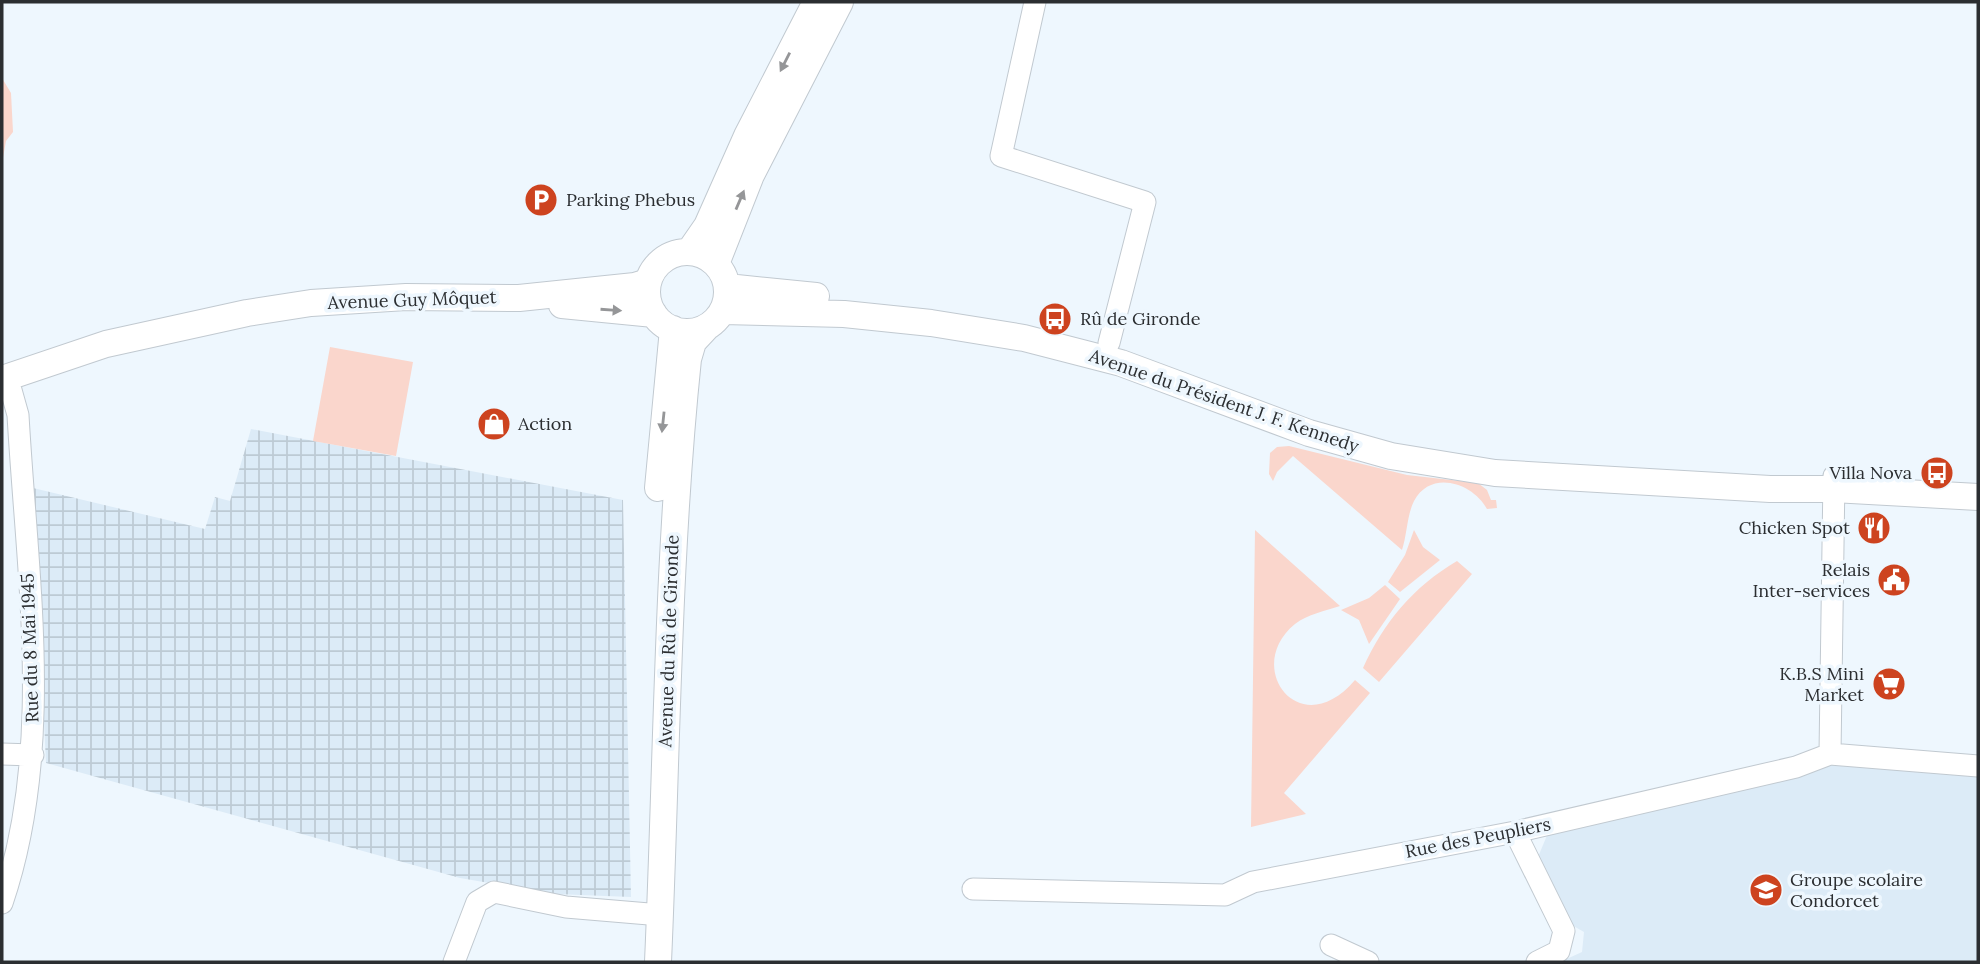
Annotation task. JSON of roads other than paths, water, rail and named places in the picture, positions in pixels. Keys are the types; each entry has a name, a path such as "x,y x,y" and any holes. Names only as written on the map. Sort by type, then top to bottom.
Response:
{"main road":[{"path":"689,252 707,226 747,136 816,2"},
{"name":"Avenue du Rû de Gironde","path":"658,962 667,647 677,471 688,359 693,342 718,297 751,174 840,2"},
{"path":"689,252 709,258 718,297 684,332 663,322 649,304 648,282 659,263 668,257 689,252"},
{"name":"Avenue Guy Môquet","path":"5,387 106,344 182,330 247,313 311,303 406,297 519,298 635,286 648,282"},
{"name":"Avenue du Président J. F. Kennedy","path":"718,297 933,306 1029,322 1109,343 1315,417 1396,439 1500,457 1834,482 1978,496"},
{"name":"Avenue du Président J. F. Kennedy","path":"718,297 931,323 1024,338 1121,363 1309,433 1391,456 1495,473 1770,489 1834,482 1978,481"},
{"name":"Avenue Guy Môquet","path":"519,298 663,322"},
{"name":"Avenue du Rû de Gironde","path":"646,962 663,322"}],"street":[{"path":"1035,2 1001,156 1144,202 1109,343"},
{"name":"Rue du 8 Mai 1945","path":"2,903 16,862 33,755 32,661 19,443 15,399 5,387"},
{"path":"1830,754 1834,482"},
{"path":"2,754 33,755"},
{"name":"Rue des Peupliers","path":"973,889 1225,895 1253,882 1515,832 1796,767 1830,754 1978,766"},
{"path":"1515,832 1564,932 1559,951 1537,962"},
{"path":"454,962 477,902 494,892 566,907 649,914"},
{"path":"1331,944 1368,962"}],"place":[{"name":"Parking Phebus","path":"541,200"},
{"name":"Rû de Gironde","path":"1055,319"},
{"name":"Action","path":"494,424"},
{"name":"Villa Nova","path":"1937,473"},
{"name":"Chicken Spot","path":"1874,528"},
{"name":"Relais Inter-services","path":"1894,580"},
{"name":"K.B.S Mini Market","path":"1889,684"},
{"name":"Groupe scolaire Condorcet","path":"1766,890"}]}
